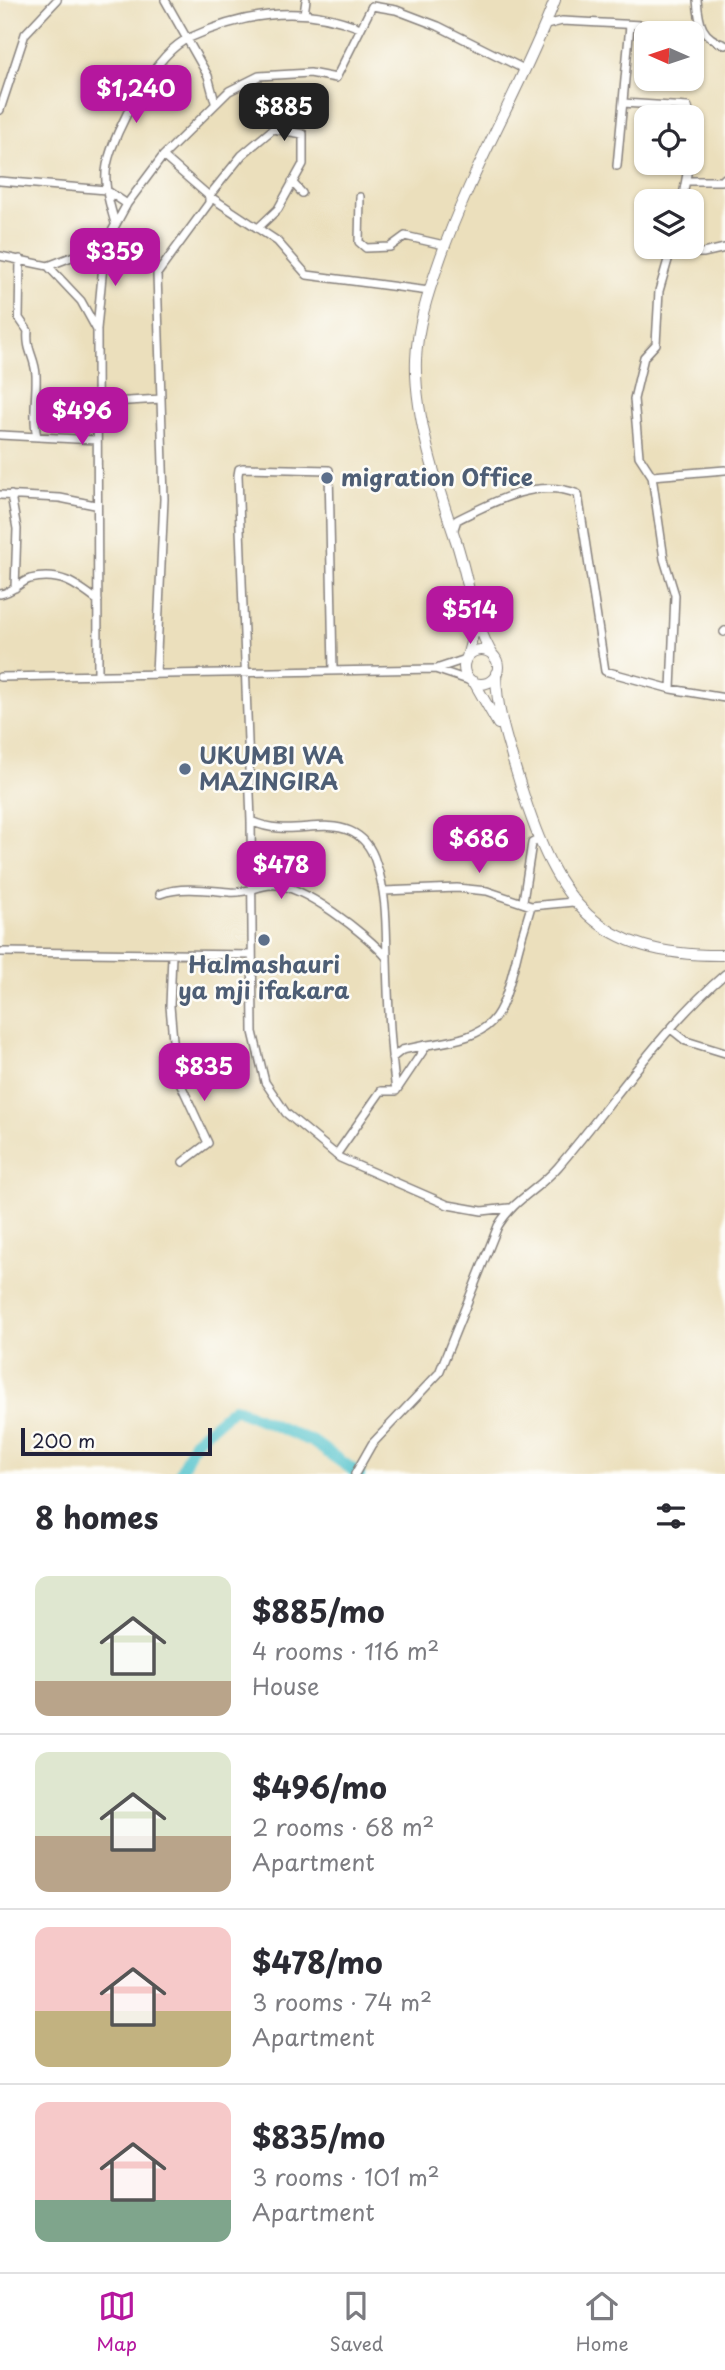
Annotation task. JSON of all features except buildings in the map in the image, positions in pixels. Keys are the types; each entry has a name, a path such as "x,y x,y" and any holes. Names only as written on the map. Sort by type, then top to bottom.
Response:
{"main road":[{"path":"555,0 546,25 444,245 429,291 416,360 419,400 477,620 494,657 498,698 507,743 538,840 573,902 618,936 646,948 691,955 725,955"},
{"path":"477,620 464,668 492,710 507,743"},
{"path":"466,658 479,650 494,657"},
{"path":"472,681 489,682 496,673"}],"street":[{"path":"0,110 25,34 57,0"},
{"path":"165,0 208,76 215,102"},
{"path":"304,14 306,0"},
{"path":"696,0 700,21"},
{"path":"98,674 95,505 97,330 105,244 128,204 163,156 215,102 259,76 310,73 336,78 372,3 438,26 524,69"},
{"path":"115,223 106,190 107,166 128,106 148,79 187,38 246,18 286,12 360,28"},
{"path":"546,25 562,21 634,25"},
{"path":"617,166 630,25"},
{"path":"704,32 710,40 725,45"},
{"path":"623,103 656,105"},
{"path":"156,674 164,499 157,274 209,203 209,196 242,155 273,130 303,134 303,164 278,209 258,228"},
{"path":"163,156 209,196 277,241 307,275 429,291"},
{"path":"685,189 688,175"},
{"path":"687,181 722,181 725,178"},
{"path":"0,181 106,190 128,204"},
{"path":"292,183 302,193"},
{"path":"360,197 359,242 366,248 390,247 405,236 444,245"},
{"path":"48,266 105,244"},
{"path":"704,253 725,248"},
{"path":"0,256 48,266 82,301 97,330"},
{"path":"20,259 19,317 28,331 26,347 36,373 33,418 37,437"},
{"path":"668,259 659,291 656,344 644,357 634,399 639,456 652,476 664,559 675,594 671,689"},
{"path":"96,402 161,400"},
{"path":"0,435 96,440"},
{"path":"333,670 329,470 243,467 238,475 251,821 253,1032 265,1082 286,1113 336,1155 448,1205 482,1211 509,1208"},
{"path":"652,476 725,470"},
{"path":"453,534 457,520 508,494 564,488 578,494 605,671 671,689 725,698"},
{"path":"0,495 95,505"},
{"path":"11,495 17,528 15,588"},
{"path":"17,575 26,581 75,582 98,601"},
{"path":"0,594 26,581"},
{"path":"435,669 466,658"},
{"path":"0,677 435,669 472,681"},
{"path":"251,821 267,829 348,830 362,838 369,848 384,891 396,1091"},
{"path":"523,901 532,844 538,840"},
{"path":"160,894 178,889 251,892 271,885 303,895 322,908 343,916 387,958"},
{"path":"384,891 476,889 523,901 531,906 573,902"},
{"path":"392,1058 402,1050 461,1039 489,1025 502,1010 531,906"},
{"path":"0,952 252,955"},
{"path":"172,955 170,1006 176,1074 208,1143 183,1162"},
{"path":"355,1474 372,1444 439,1373 498,1226 509,1208 554,1171 696,999 725,974"},
{"path":"671,1029 687,1041 725,1053"},
{"path":"396,1091 427,1045"},
{"path":"336,1155 381,1091 396,1091"}],"waterway":[{"path":"180,1474 194,1442 234,1408 313,1442 359,1474"}],"place":[{"name":"migration Office","path":"327,478"},
{"name":"UKUMBI WA MAZINGIRA","path":"185,769"},
{"name":"Halmashauri ya mji ifakara","path":"264,940"}]}
